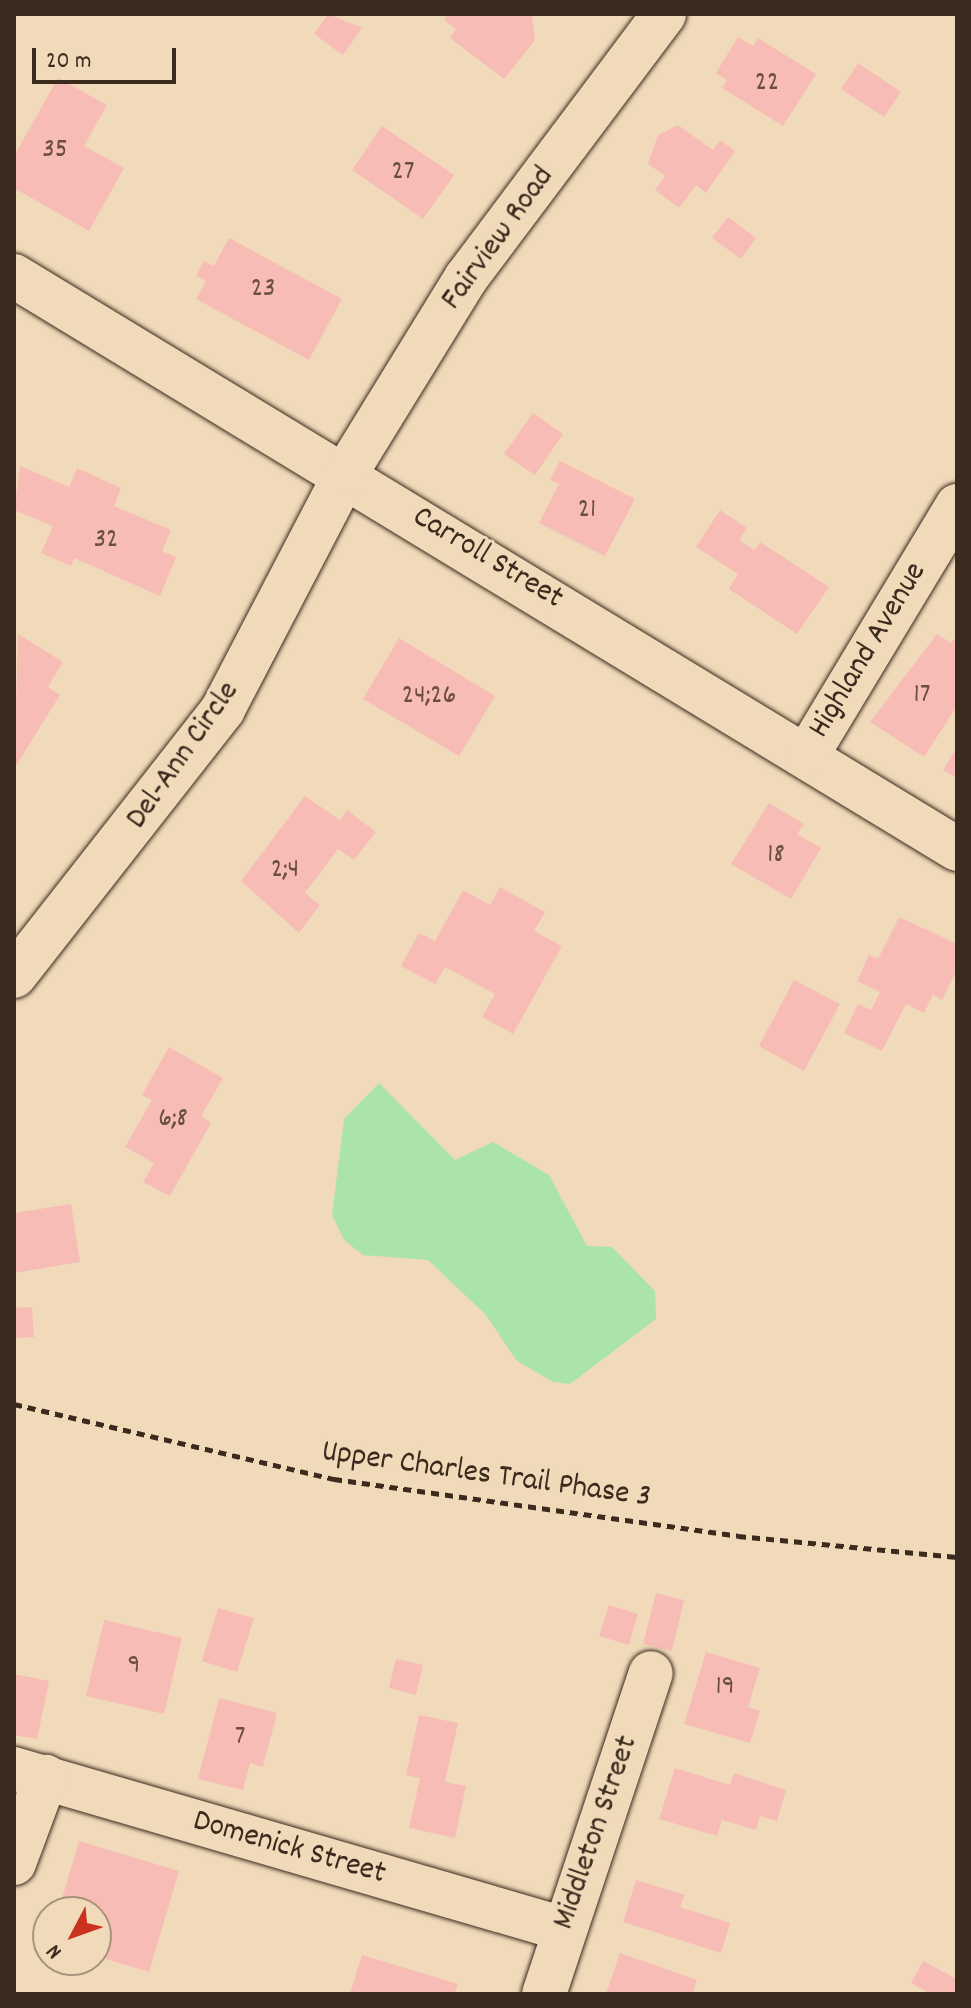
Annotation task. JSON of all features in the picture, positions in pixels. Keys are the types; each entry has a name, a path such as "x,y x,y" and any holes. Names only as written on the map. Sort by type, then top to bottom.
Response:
{"street":[{"name":"Fairview Road","path":"346,473 466,278 664,14"},
{"name":"Carroll Street","path":"14,276 346,473 957,849"},
{"name":"Del-Ann Circle","path":"14,976 223,709 346,473"},
{"name":"Highland Avenue","path":"807,755 957,506"},
{"name":"Middleton Street","path":"544,1994 651,1673"},
{"name":"Domenick Street","path":"30,1773 564,1929"},
{"path":"14,1863 30,1773"}],"path":[{"name":"Upper Charles Trail Phase 3","path":"14,1404 334,1479 726,1535 957,1557"}],"green space":[{"path":"379,1083 455,1160 493,1142 549,1175 587,1246 612,1247 655,1291 656,1319 570,1384 553,1382 516,1360 486,1315 428,1260 363,1255 344,1240 332,1215 344,1119"}],"building":[{"path":"328,14 362,28 343,55 314,34"},
{"path":"448,14 532,14 535,40 504,79 450,38 456,29 444,20"},
{"path":"738,37 753,46 758,38 816,74 783,126 722,88 727,80 716,73"},
{"path":"858,63 901,92 884,117 841,89"},
{"path":"58,78 107,105 84,146 124,168 89,231 14,188 14,156"},
{"path":"678,125 713,150 720,140 735,151 706,193 696,185 679,208 655,190 665,176 648,164 658,135"},
{"path":"382,126 454,175 423,219 352,170"},
{"path":"728,217 756,238 741,259 712,238"},
{"path":"229,238 342,299 309,360 196,299 206,281 196,276 204,261 214,266"},
{"path":"533,413 563,434 535,475 504,454"},
{"path":"560,461 635,499 605,556 539,523 559,484 550,480"},
{"path":"20,466 69,487 77,468 121,488 114,506 171,530 162,551 176,557 160,596 74,558 71,566 41,553 53,526 14,510"},
{"path":"720,510 747,528 739,540 755,550 760,542 829,587 797,634 729,589 738,574 696,547"},
{"path":"18,634 63,662 48,687 60,695 14,769"},
{"path":"937,634 951,643 957,635 957,706 924,757 870,722"},
{"path":"399,638 495,696 459,756 363,699"},
{"path":"957,747 957,778 943,770"},
{"path":"305,796 340,820 347,810 376,832 354,860 338,849 305,893 320,905 299,933 241,881"},
{"path":"769,803 804,824 797,834 821,848 791,899 731,864"},
{"path":"500,887 545,912 534,931 562,946 513,1034 482,1017 495,994 445,967 435,984 401,966 419,933 435,941 463,890 490,905"},
{"path":"899,917 957,944 957,969 942,1000 933,995 924,1013 906,1004 882,1051 844,1033 858,1004 871,1010 880,992 857,981 869,955 878,959"},
{"path":"794,980 840,1004 804,1071 759,1046"},
{"path":"169,1047 223,1078 201,1116 211,1123 170,1196 143,1182 154,1163 125,1147 152,1100 142,1095"},
{"path":"71,1204 80,1262 14,1273 14,1213"},
{"path":"32,1307 34,1337 14,1338 14,1308"},
{"path":"656,1593 684,1600 672,1651 643,1644"},
{"path":"609,1605 638,1614 629,1645 599,1636"},
{"path":"218,1608 254,1618 237,1672 202,1661"},
{"path":"104,1620 182,1638 164,1714 86,1696"},
{"path":"706,1652 760,1668 748,1707 760,1711 750,1743 684,1724"},
{"path":"396,1659 423,1665 416,1695 389,1688"},
{"path":"14,1674 49,1681 37,1739 14,1735"},
{"path":"219,1698 277,1713 263,1767 250,1763 243,1790 198,1779"},
{"path":"419,1715 458,1723 445,1782 466,1786 455,1838 409,1828 420,1778 406,1775"},
{"path":"675,1768 730,1785 734,1773 786,1790 777,1821 760,1816 756,1830 722,1820 717,1836 659,1819"},
{"path":"79,1841 179,1871 149,1972 112,1961 112,1896 63,1896"},
{"path":"636,1880 685,1895 680,1907 730,1923 721,1953 623,1922"},
{"path":"620,1953 697,1980 692,1994 606,1994"},
{"path":"362,1955 458,1984 454,1994 350,1994"},
{"path":"923,1961 957,1979 957,1994 931,1994 911,1983"}]}
